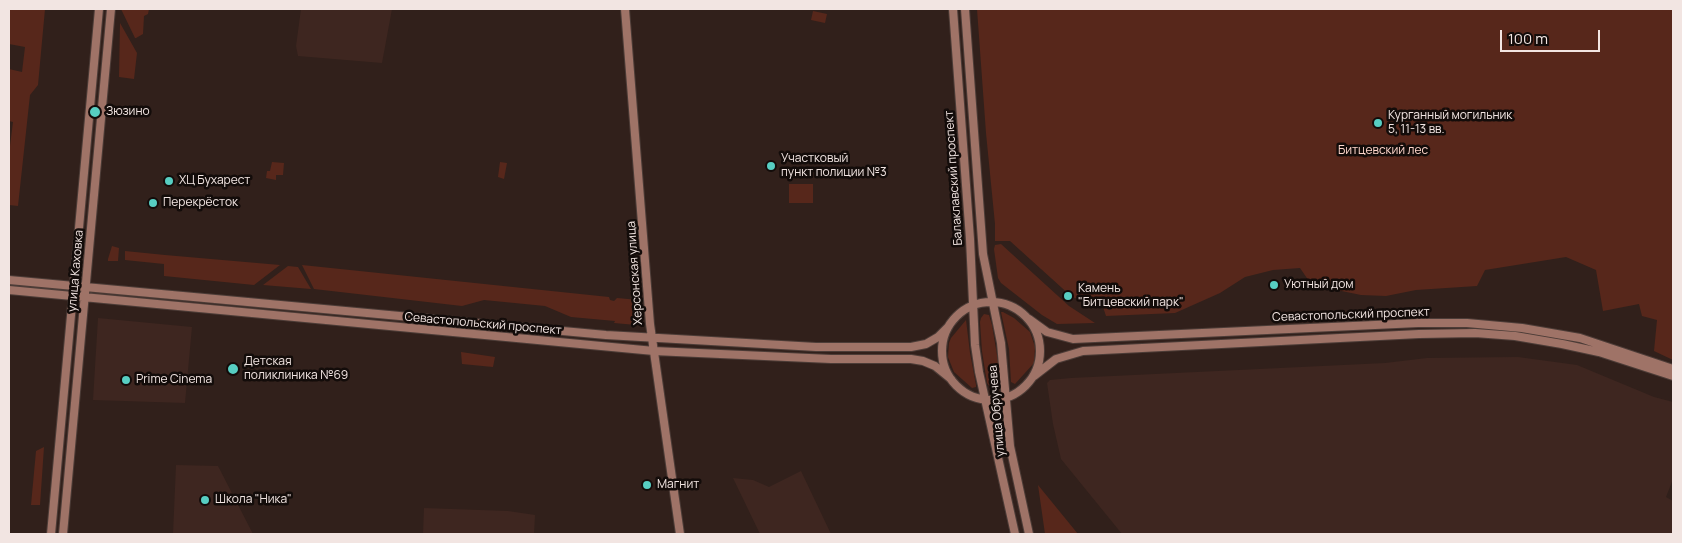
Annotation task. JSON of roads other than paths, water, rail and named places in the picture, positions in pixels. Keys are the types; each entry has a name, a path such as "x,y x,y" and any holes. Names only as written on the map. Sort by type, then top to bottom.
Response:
{"main road":[{"name":"улица Каховка","path":"51,534 99,9"},
{"name":"улица Каховка","path":"63,534 111,9"},
{"name":"Херсонская улица","path":"626,9 648,301 680,534"},
{"name":"Балаклавский проспект","path":"953,9 970,239 975,345"},
{"name":"Балаклавский проспект","path":"965,9 983,254 1001,343"},
{"name":"Севастопольский проспект","path":"9,280 653,338 807,347 892,348 926,344 938,337 956,318 972,306"},
{"name":"Севастопольский проспект","path":"9,290 654,351 831,359 910,359 924,361 935,366 963,392 979,400 985,400"},
{"name":"Севастопольский проспект","path":"992,301 1010,306 1047,332 1073,340 1418,323 1467,323 1522,328 1580,338 1673,370"},
{"path":"972,306 992,301"},
{"path":"1029,320 1037,334 1041,352 1038,369 1034,376"},
{"path":"948,327 940,350 945,371 951,380"},
{"name":"Севастопольский проспект","path":"1006,397 1021,389 1056,359 1083,351 1419,334 1515,336 1599,352 1673,376"},
{"name":"улица Обручева","path":"1001,343 1010,446 1029,534"},
{"name":"улица Обручева","path":"975,345 985,400 1015,534"},
{"path":"985,400 1006,397"}],"place":[{"name":"Зюзино","path":"95,112"},
{"name":"Курганный могильник 5, 11-13 вв.","path":"1378,123"},
{"name":"Участковый пункт полиции №3","path":"771,166"},
{"name":"ХЦ Бухарест","path":"169,181"},
{"name":"Перекрёсток","path":"153,203"},
{"name":"Уютный дом","path":"1274,285"},
{"name":"Камень \"Битцевский парк\"","path":"1068,296"},
{"name":"Детская поликлиника №69","path":"233,369"},
{"name":"Prime Cinema","path":"126,380"},
{"name":"Магнит","path":"647,485"},
{"name":"Школа \"Ника\"","path":"205,500"}],"park label":[{"name":"Битцевский лес","path":"1383,151"}]}
